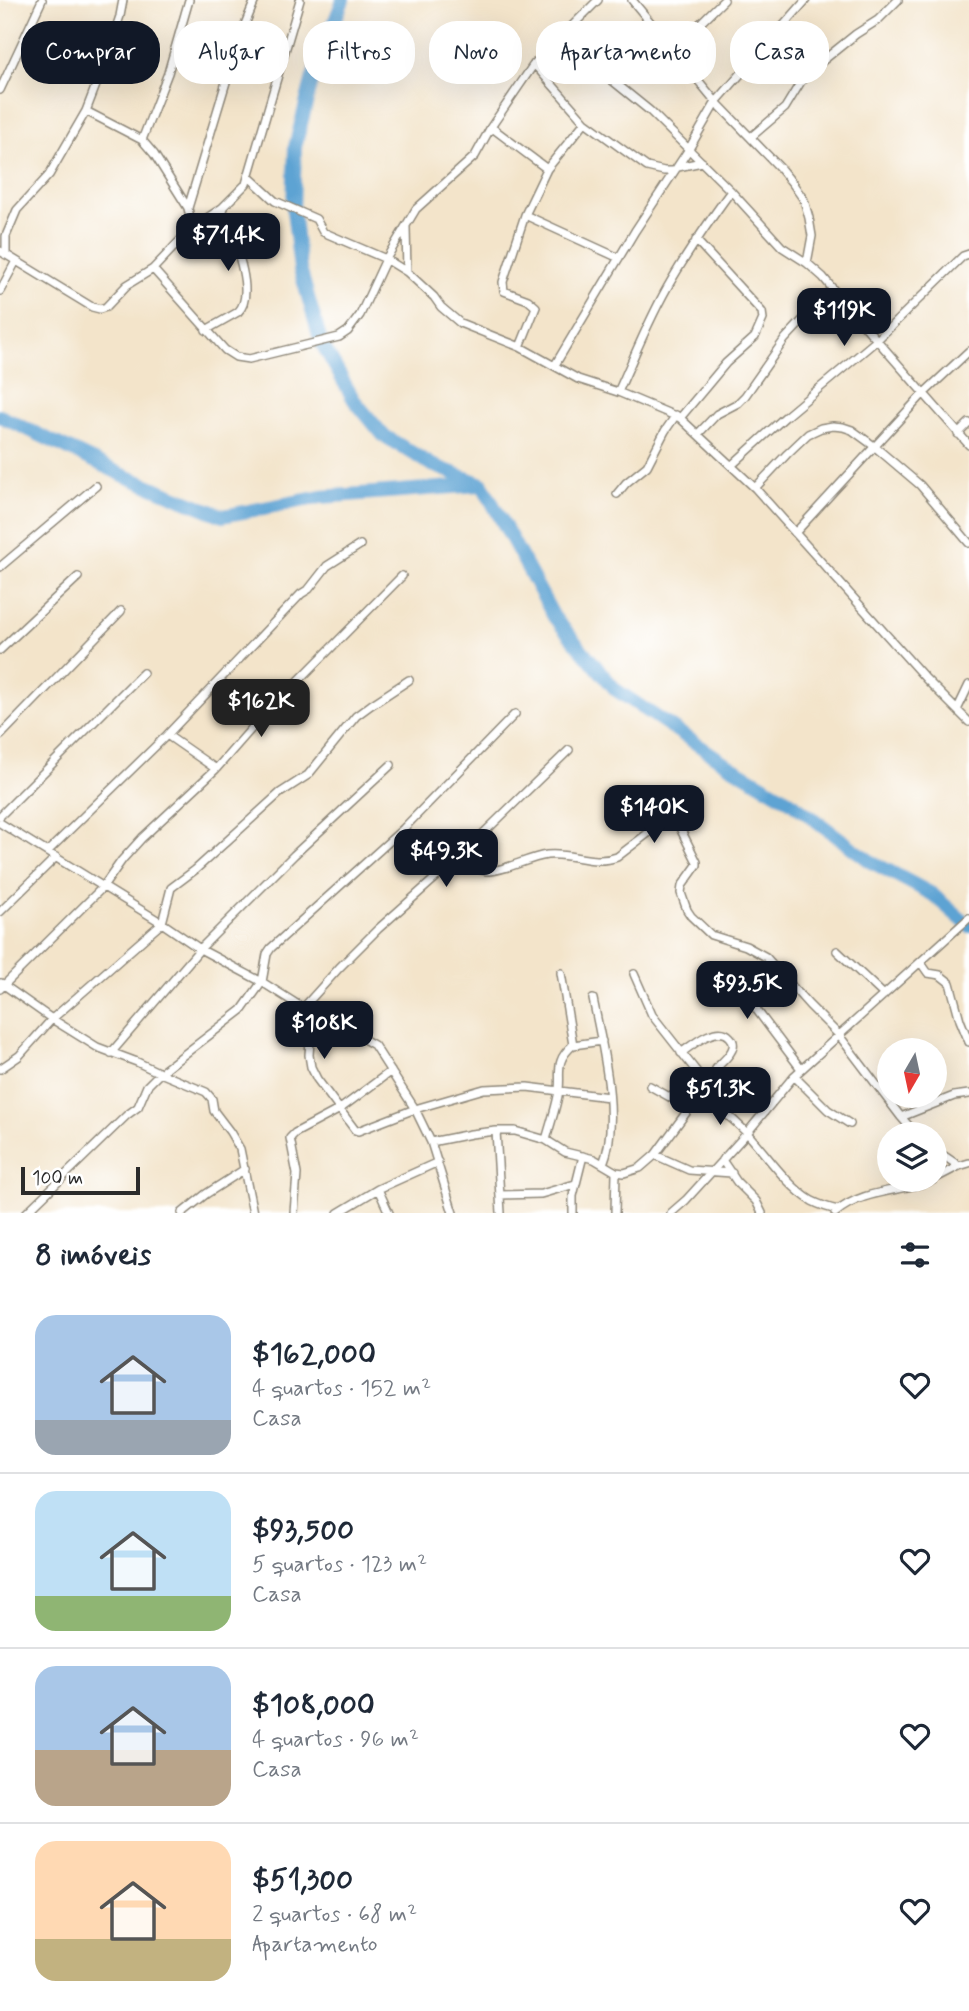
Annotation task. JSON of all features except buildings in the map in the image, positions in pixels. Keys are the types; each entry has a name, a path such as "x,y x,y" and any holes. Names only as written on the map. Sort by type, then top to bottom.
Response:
{"street":[{"path":"0,90 42,0"},
{"path":"123,0 120,16 86,111 49,175 41,186 22,202 6,236 3,253 92,307 100,309 106,307 127,285 153,269 191,228 222,208 246,184 300,0"},
{"path":"142,140 172,62 189,0"},
{"path":"187,208 239,39 255,0"},
{"path":"578,21 598,0"},
{"path":"632,0 650,21"},
{"path":"702,21 724,0"},
{"path":"555,365 619,258 690,149 716,102 806,0"},
{"path":"751,137 785,108 805,75 878,20 898,0"},
{"path":"153,269 230,355 243,359 257,358 339,337 348,331 360,315 386,258 416,209 475,156 491,127 534,64 585,122 647,167 664,171 702,162"},
{"path":"617,84 690,149 782,247 807,262 824,277 969,445"},
{"path":"702,84 780,168 804,200 812,236 807,262"},
{"path":"86,111 142,140 154,154 187,208 191,228"},
{"path":"520,347 536,307 528,300 504,290 503,282 525,215 547,169 585,122"},
{"path":"491,127 547,169"},
{"path":"249,177 262,191 282,205 316,219 323,232 386,258 407,272 460,323 520,347 578,379 678,416 755,488 926,679 969,722"},
{"path":"618,392 670,282 731,191"},
{"path":"206,330 237,312 242,308 245,299 241,269 222,208"},
{"path":"525,215 619,258"},
{"path":"406,226 407,272"},
{"path":"617,494 647,466 665,431 678,416 726,363 755,337 763,318 761,312 696,240"},
{"path":"732,465 877,340 963,256 969,254"},
{"path":"0,291 16,261"},
{"path":"698,434 717,414 738,403 745,396 785,339 832,289"},
{"path":"795,533 923,394 969,351"},
{"path":"958,434 969,423"},
{"path":"755,488 808,435 821,428 842,427 852,430 874,446 920,485 969,543"},
{"path":"0,567 96,486"},
{"path":"47,852 167,735 301,594 309,589 327,566 360,545"},
{"path":"253,1213 240,1149 214,1111 212,1100 206,1092 86,1041 1,985 103,887 142,838 216,769 252,728 402,576"},
{"path":"0,650 78,577"},
{"path":"0,736 121,611"},
{"path":"0,816 143,673"},
{"path":"0,1069 19,1056 52,1019 162,922 171,888 195,870 280,793 308,775 356,716 409,680"},
{"path":"957,710 969,685"},
{"path":"26,1213 138,1107 147,1086 160,1073 242,1010 262,982 267,954 271,948 404,829 515,714"},
{"path":"167,735 216,769"},
{"path":"303,1008 378,929 459,858 569,750"},
{"path":"111,1053 200,949 294,855 391,765"},
{"path":"459,858 491,871 549,855 609,860 617,857 664,821 677,822 697,862 682,886 681,893 687,910 711,935 757,951 766,957 808,1005 838,1034 905,1122"},
{"path":"1,825 162,922 200,949 374,1045 415,1109 438,1162 453,1213"},
{"path":"0,912 56,857"},
{"path":"671,1213 747,1133 801,1069 969,918"},
{"path":"837,951 884,995"},
{"path":"921,962 928,973 940,975 950,983 969,1042"},
{"path":"781,972 764,986 756,1009 801,1069"},
{"path":"561,973 573,1045"},
{"path":"634,974 652,1015 708,1090"},
{"path":"593,999 609,1097 608,1148 603,1164"},
{"path":"312,1013 309,1061 317,1079 358,1132 415,1109 484,1089 527,1087 609,1097"},
{"path":"681,1053 717,1032 722,1032 733,1041 732,1051 715,1072 708,1090 708,1102"},
{"path":"547,1140 559,1092 559,1064 563,1056 573,1045 601,1041"},
{"path":"294,1213 297,1174 290,1138 340,1109 391,1071"},
{"path":"794,1076 828,1110 850,1124"},
{"path":"650,1086 689,1108"},
{"path":"901,1117 954,1096 969,1094"},
{"path":"430,1142 496,1131 515,1131 547,1140 565,1152 583,1156 616,1172 624,1173 640,1168 655,1155 694,1102 708,1102 729,1116 747,1133 802,1193 821,1205 837,1212 879,1192"},
{"path":"496,1131 501,1213"},
{"path":"655,1155 689,1170 732,1173"},
{"path":"573,1213 575,1184 583,1156"},
{"path":"947,1158 959,1166"},
{"path":"722,1160 737,1182 756,1201 762,1213"},
{"path":"338,1213 378,1188 438,1162"},
{"path":"947,1172 969,1163"},
{"path":"182,1213 245,1169"},
{"path":"615,1213 616,1172"},
{"path":"500,1195 541,1194 575,1184"},
{"path":"378,1188 389,1213"}],"waterway":[{"path":"343,0 313,77 295,147 293,210 300,269 321,342 354,400 383,435 432,465 482,484 554,617 616,690 725,763 787,799 870,861 932,894 969,926"},
{"path":"0,416 125,476 223,516 321,497 479,485"}]}
